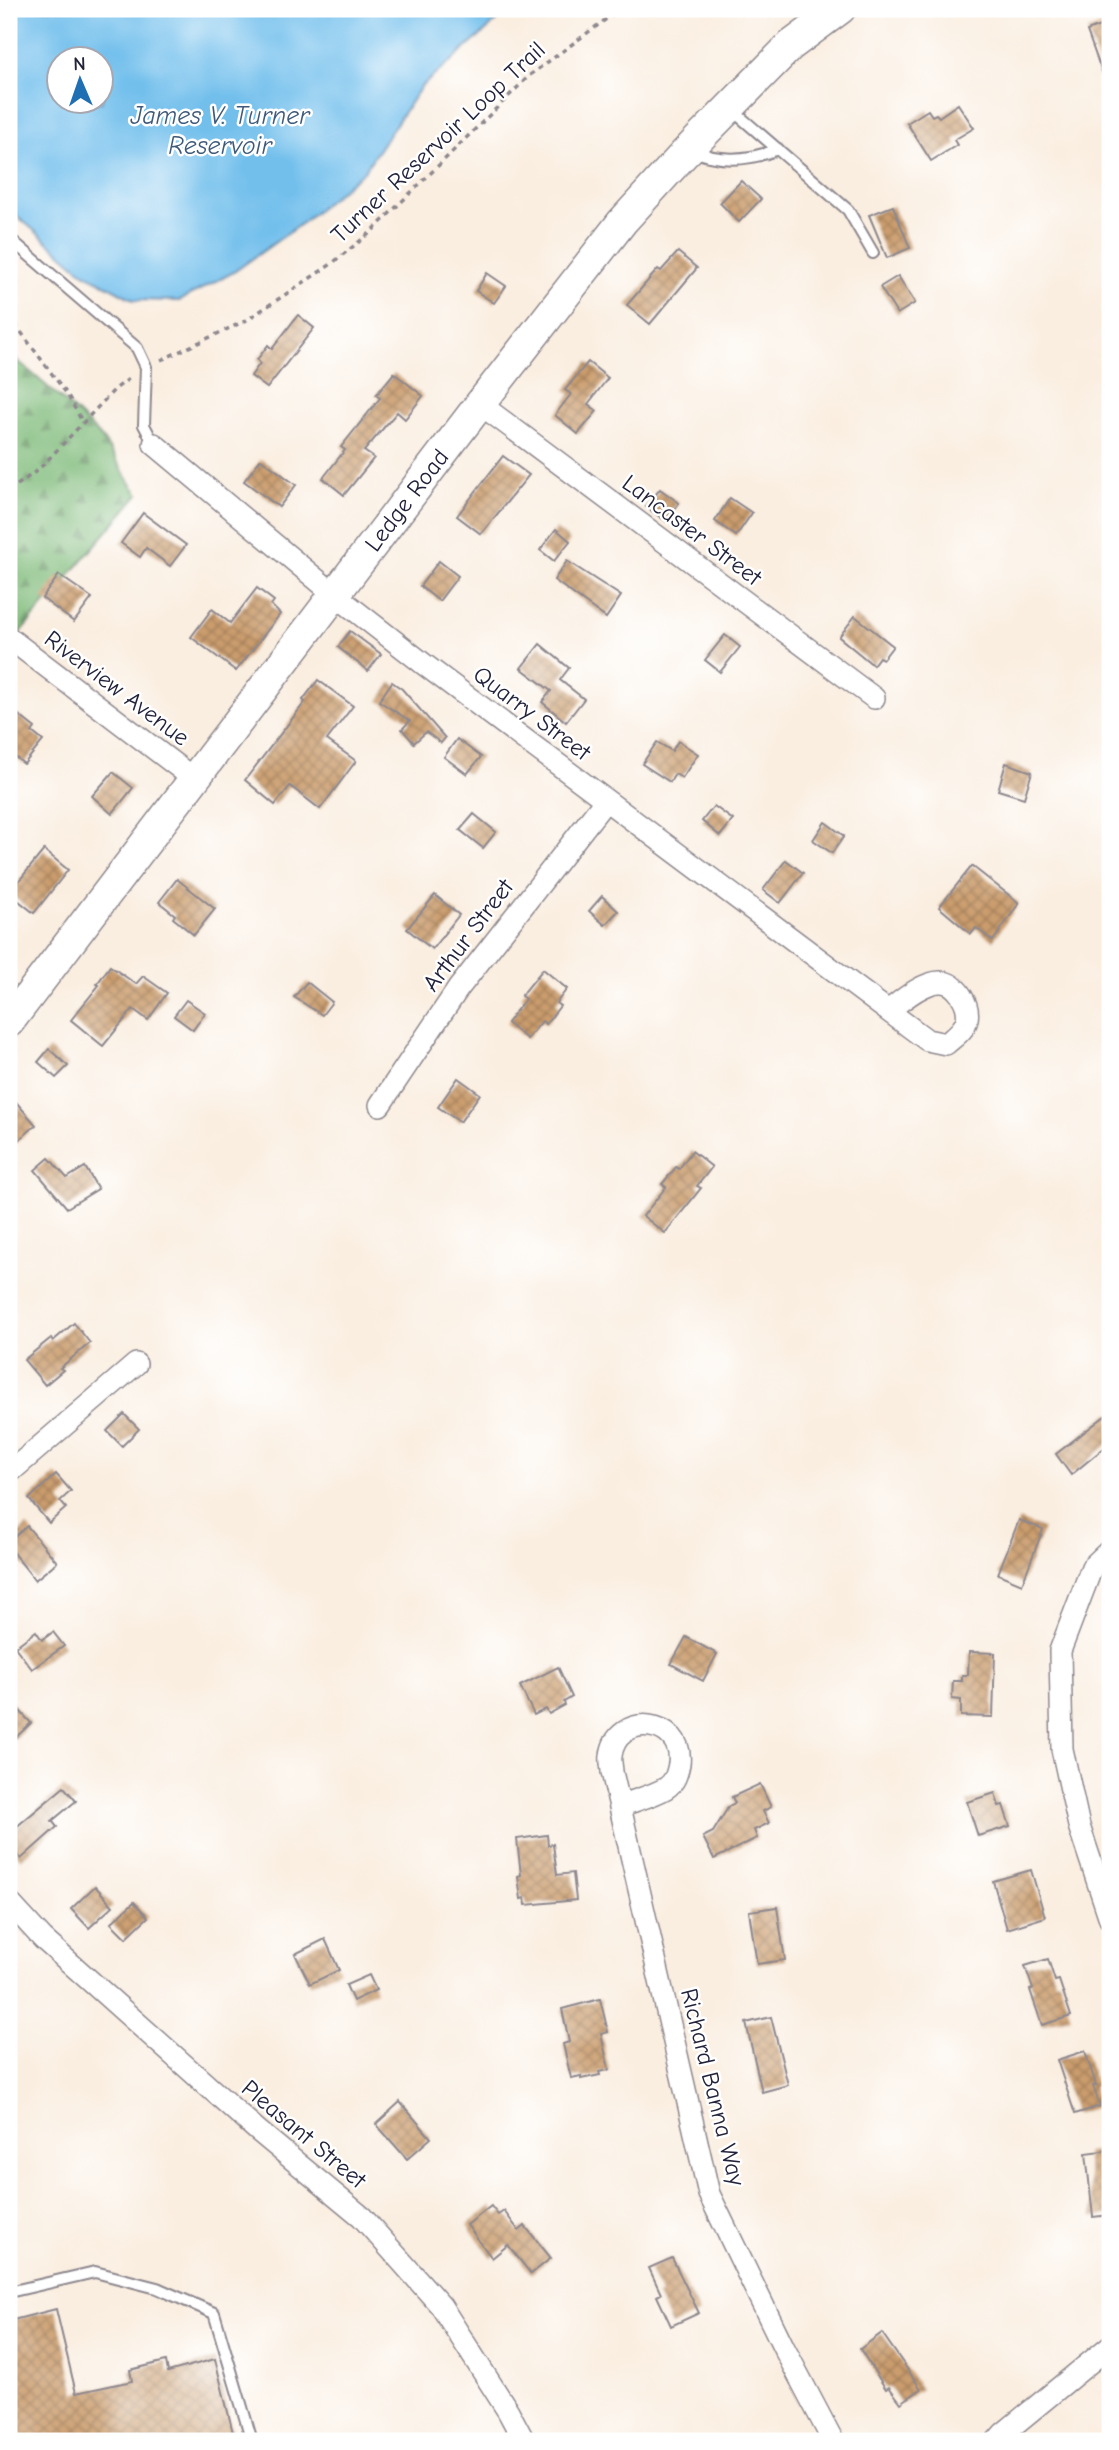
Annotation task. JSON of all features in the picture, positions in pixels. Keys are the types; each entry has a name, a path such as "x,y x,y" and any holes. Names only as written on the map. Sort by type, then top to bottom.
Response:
{"street":[{"name":"Ledge Road","path":"9,1022 334,594 622,222 790,46 840,9"},
{"name":"Lancaster Street","path":"480,404 874,698"},
{"name":"Quarry Street","path":"154,444 334,594 605,801 888,1011"},
{"name":"Riverview Avenue","path":"9,638 194,779"},
{"name":"Arthur Street","path":"380,1105 458,989 605,801"},
{"path":"9,1473 136,1364"},
{"path":"1110,1550 1093,1567 1060,1651 1062,1749 1079,1826 1110,1919"},
{"name":"Richard Banna Way","path":"620,1806 709,2193 784,2348 833,2441"},
{"name":"Pleasant Street","path":"9,1902 43,1939 257,2130 362,2217 441,2306 524,2441"},
{"path":"997,2441 1110,2346"}],"lane":[{"path":"729,108 848,210 873,253"},
{"path":"689,149 711,159 733,159 758,157 778,149"},
{"path":"9,238 137,348 146,367 144,425 154,444"},
{"path":"9,2292 96,2272 157,2288 214,2313 252,2441"},
{"path":"427,2441 435,2441"}],"path":[{"name":"Turner Reservoir Loop Trail","path":"9,491 39,468 115,388 146,367 245,321 330,265 370,233 530,75 620,9"},
{"path":"9,316 67,394 83,423"}],"green space":[{"path":"9,353 99,435 139,494 9,646"}],"water":[{"name":"James V. Turner Reservoir","path":"9,9 507,9 487,30 421,87 364,171 302,223 234,272 179,301 134,300 84,273 9,209"}],"building":[{"path":"1110,22 1110,89 1108,89 1087,31"},
{"path":"958,104 974,128 954,140 957,145 931,161 907,123 928,110 932,116 936,114 939,117"},
{"path":"741,181 761,199 739,222 720,203"},
{"path":"893,206 910,248 887,258 869,215"},
{"path":"678,252 697,268 650,324 627,305 658,269 661,271"},
{"path":"487,273 506,286 494,303 476,291"},
{"path":"898,276 915,303 897,314 880,287"},
{"path":"298,315 314,328 267,388 251,376 260,363 257,360 268,345 272,349"},
{"path":"588,362 608,378 588,404 597,411 578,434 555,415 571,394 565,390"},
{"path":"394,373 423,396 405,419 397,412 364,451 374,458 344,495 323,478 345,450 341,447 380,398 376,395"},
{"path":"503,456 529,475 481,534 457,516"},
{"path":"261,459 296,485 279,507 244,481"},
{"path":"660,489 679,503 666,521 646,507"},
{"path":"730,498 752,513 736,536 715,521"},
{"path":"143,513 186,545 170,566 146,548 140,557 121,543"},
{"path":"556,529 570,541 554,561 540,550"},
{"path":"439,561 458,576 439,601 420,586"},
{"path":"567,561 621,596 606,618 554,580"},
{"path":"59,575 92,598 74,622 42,598"},
{"path":"257,588 274,601 271,605 280,614 236,671 191,637 212,609 230,623"},
{"path":"855,616 893,646 883,659 879,657 873,665 839,637"},
{"path":"350,631 381,654 368,671 338,647"},
{"path":"725,635 740,647 720,672 705,660"},
{"path":"540,644 569,668 560,680 584,699 566,722 542,702 551,691 521,668"},
{"path":"318,680 353,706 327,740 356,761 320,809 290,786 275,805 245,780 305,702 303,700"},
{"path":"392,682 402,689 445,738 441,743 426,732 414,743 402,729 410,721 379,701"},
{"path":"16,713 35,728 32,732 43,741 24,764 9,752 9,722"},
{"path":"457,739 481,757 467,774 444,757"},
{"path":"678,741 698,754 682,778 675,774 670,782 642,764 657,742 672,751"},
{"path":"1006,763 1032,772 1024,798 998,790"},
{"path":"113,772 133,788 112,814 92,796"},
{"path":"714,806 733,820 720,836 702,821"},
{"path":"474,814 496,832 483,848 460,830"},
{"path":"825,822 844,836 832,853 813,840"},
{"path":"44,850 68,870 34,913 9,893"},
{"path":"786,860 803,873 780,903 763,890"},
{"path":"972,866 1019,903 993,941 976,928 971,934 939,907"},
{"path":"177,879 215,909 194,935 159,902"},
{"path":"435,895 459,915 432,949 407,929"},
{"path":"602,896 618,911 605,925 589,911"},
{"path":"110,966 136,984 143,976 167,993 148,1020 133,1009 103,1046 71,1020 99,985 97,984"},
{"path":"543,969 567,989 556,1003 560,1006 546,1024 542,1021 527,1039 507,1023 525,999 521,996"},
{"path":"307,982 332,1002 322,1015 294,997"},
{"path":"186,1000 205,1013 193,1030 174,1016"},
{"path":"49,1049 68,1066 56,1078 38,1062"},
{"path":"458,1078 480,1094 460,1122 438,1107"},
{"path":"9,1094 36,1125 9,1149"},
{"path":"692,1151 712,1167 697,1186 701,1188 665,1233 643,1216 666,1187 662,1184 676,1167 679,1169"},
{"path":"49,1158 67,1178 85,1167 98,1189 67,1208 35,1170"},
{"path":"74,1323 90,1343 60,1368 63,1370 45,1385 24,1360"},
{"path":"1110,1412 1110,1443 1071,1475 1056,1454"},
{"path":"124,1414 139,1429 122,1446 107,1431"},
{"path":"56,1474 71,1491 60,1501 66,1508 49,1523 29,1499"},
{"path":"1019,1520 1043,1529 1022,1584 998,1574"},
{"path":"27,1526 57,1562 35,1580 9,1548 9,1542"},
{"path":"36,1631 42,1640 53,1632 64,1646 32,1669 15,1647"},
{"path":"686,1637 717,1654 703,1681 671,1664"},
{"path":"969,1652 995,1653 993,1717 961,1716 961,1700 952,1699 953,1681 962,1681 962,1675 968,1675"},
{"path":"558,1667 572,1697 564,1702 565,1705 549,1714 546,1709 534,1715 520,1686"},
{"path":"9,1699 31,1723 9,1744"},
{"path":"760,1784 771,1807 763,1811 769,1823 754,1830 757,1838 714,1859 703,1837 713,1832 729,1806 735,1803 732,1797"},
{"path":"64,1787 76,1801 52,1821 57,1827 21,1859 9,1845 9,1833"},
{"path":"995,1793 999,1806 1003,1805 1010,1826 978,1836 967,1802"},
{"path":"547,1835 548,1845 553,1844 557,1875 573,1873 576,1900 526,1905 525,1898 521,1899 517,1839"},
{"path":"1031,1870 1045,1917 1007,1929 993,1881"},
{"path":"95,1886 113,1906 89,1928 71,1909"},
{"path":"134,1902 148,1917 126,1938 111,1923"},
{"path":"777,1907 785,1960 757,1964 749,1911"},
{"path":"325,1939 339,1970 310,1984 295,1954"},
{"path":"1048,1959 1055,1981 1059,1980 1071,2016 1042,2025 1025,1966"},
{"path":"369,1975 376,1990 353,2001 346,1985"},
{"path":"600,1999 608,2032 601,2034 609,2070 581,2079 581,2076 571,2078 563,2044 569,2042 562,2009"},
{"path":"771,2017 788,2085 762,2092 746,2023"},
{"path":"1085,2051 1100,2106 1075,2114 1057,2060"},
{"path":"400,2102 431,2138 407,2159 376,2124"},
{"path":"1110,2150 1110,2215 1093,2217 1086,2153"},
{"path":"491,2206 498,2215 504,2211 519,2231 525,2226 551,2258 531,2274 508,2245 492,2258 467,2225"},
{"path":"672,2258 699,2313 671,2326 657,2296 661,2294 649,2268"},
{"path":"56,2309 76,2393 132,2381 130,2370 166,2361 168,2372 215,2359 235,2441 9,2441 9,2321"},
{"path":"882,2333 921,2389 901,2403 889,2387 886,2389 860,2349"}]}
